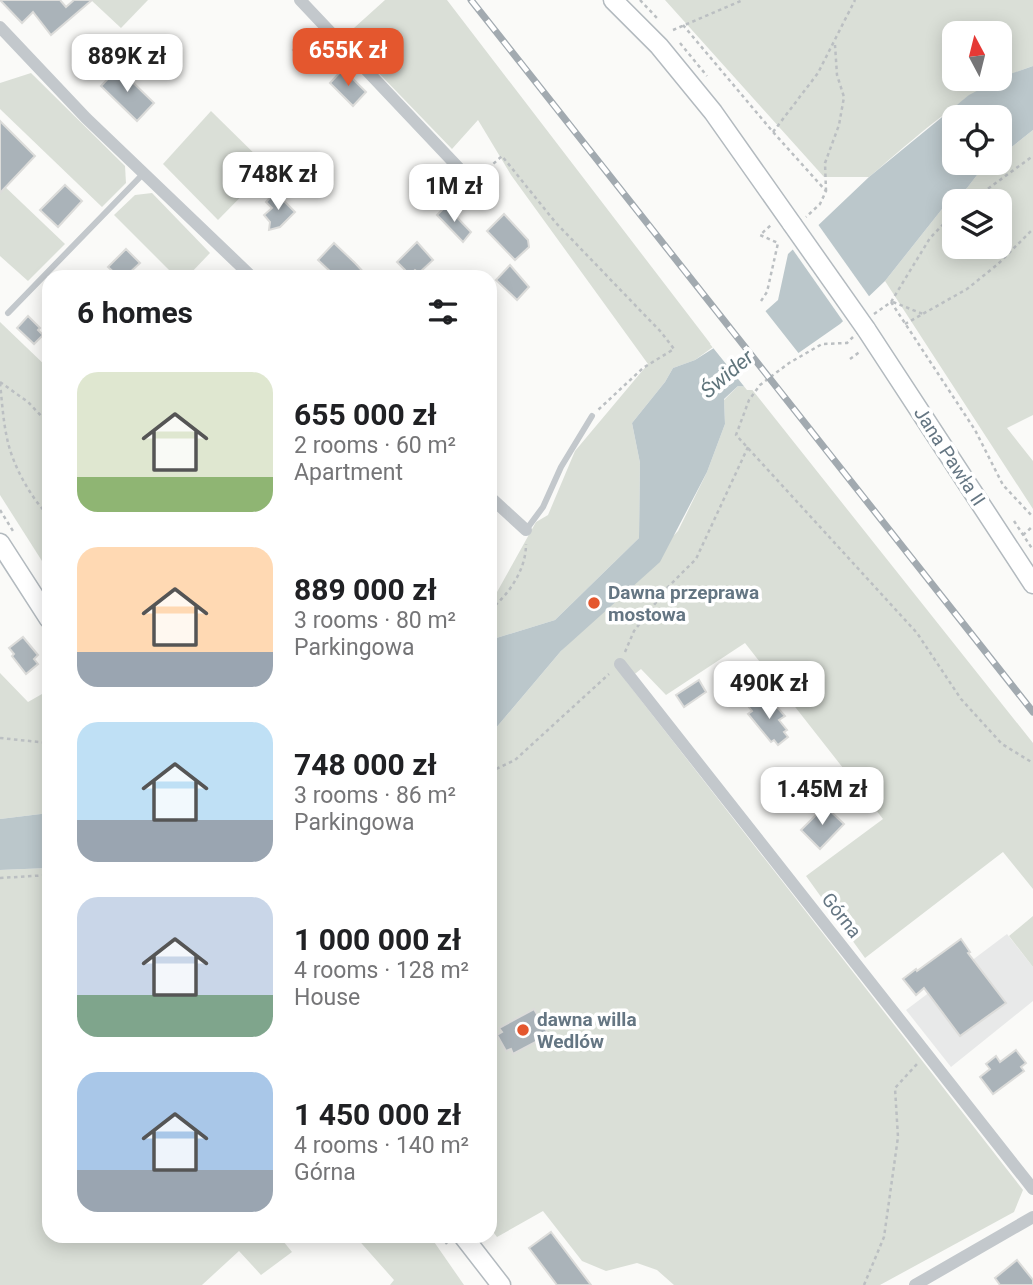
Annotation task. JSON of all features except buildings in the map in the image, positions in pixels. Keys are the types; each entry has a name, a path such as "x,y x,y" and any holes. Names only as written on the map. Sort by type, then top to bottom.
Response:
{"main road":[{"name":"Jana Pawła II","path":"613,0 659,46 713,112 789,225 866,329 1033,584"},
{"path":"0,543 42,608"},
{"path":"468,1243 501,1285"}],"street":[{"path":"300,0 473,183"},
{"path":"0,27 86,118 245,270"},
{"path":"497,503 526,530"},
{"name":"Górna","path":"620,664 1033,1189"},
{"path":"915,1285 1033,1217"}],"lane":[{"path":"50,270 144,174"},
{"path":"8,313 42,278"},
{"path":"526,530 543,507 561,467 592,416"}],"path":[{"path":"673,30 743,0"},
{"path":"773,132 818,73 855,0"},
{"path":"683,25 826,191"},
{"path":"778,243 760,235 789,225 820,204 826,191 825,163 839,125 844,97 837,75 835,43"},
{"path":"490,166 502,156 556,223 661,332 674,349 643,368 592,416"},
{"path":"988,189 1033,156"},
{"path":"761,301 767,292 778,243 789,225"},
{"path":"891,302 930,238 942,226"},
{"path":"905,324 967,289 998,264 1033,229"},
{"path":"891,302 923,314"},
{"path":"891,302 975,430 1003,485 1033,517"},
{"path":"847,343 822,344 789,363 760,385 749,400 736,435 917,633 969,708 1002,744 1033,764"},
{"path":"850,359 861,351"},
{"path":"0,382 42,417"},
{"path":"0,382 7,441 21,475 42,509"},
{"path":"497,769 515,760 620,664 634,631 667,588 696,559 748,447"},
{"path":"1033,526 1023,535 1033,550"},
{"path":"497,604 507,596 526,557 526,530"},
{"path":"0,738 42,742"},
{"path":"0,878 42,875"},
{"path":"864,1285 884,1237 898,1138 895,1088 927,1054"}],"shaded area":[{"path":"91,0 148,0 121,28"},
{"path":"385,0 447,0 713,347 695,360 673,368 632,423 640,463 639,538 555,620 497,638 497,592 536,522 548,515 575,451 648,364 511,175 478,120 452,149 344,37"},
{"path":"665,0 1033,0 1033,66 1012,74 1012,21 942,21 942,91 979,91 957,105 942,105 942,116 869,177 824,177"},
{"path":"31,73 125,166 126,183 102,207 0,109 0,83"},
{"path":"211,111 269,168 218,220 163,164"},
{"path":"1033,130 1033,415 1007,428 1033,461 1033,509 885,281 942,209 942,259 1012,259 1012,189 967,188 977,175 1012,175 1012,147"},
{"path":"0,182 65,244 28,281 0,256"},
{"path":"152,193 210,253 194,270 169,270 114,215 135,195"},
{"path":"0,322 42,362 42,561 0,495"},
{"path":"738,386 750,387 1033,743 1033,889 1003,852 865,958 806,876 883,819 745,643 666,695 641,669 626,681 1023,1190 1014,1212 880,1285 674,1285 657,1270 637,1263 606,1271 582,1261 543,1211 497,1237 497,727 561,651 678,531 707,472 725,424 724,400"},
{"path":"0,673 28,702 42,694 42,814 0,819"},
{"path":"42,868 42,1243 285,1243 292,1252 261,1275 239,1251 202,1285 0,1285 0,870"},
{"path":"1033,916 1033,967 1009,936"},
{"path":"1007,934 1033,967 1033,1001 951,1067 906,1010"},
{"path":"361,1243 435,1243 464,1285 390,1285 394,1280"}],"water":[{"path":"1033,66 1033,130 1012,147 1012,105 957,105 977,91 1012,91 1012,73"},
{"name":"Świder","path":"942,117 942,175 977,175 966,189 942,189 942,209 885,281 840,324 750,387 738,386 724,399 725,424 707,472 660,562 561,651 497,727 497,638 555,620 639,538 640,463 632,423 673,368 695,360 750,325 778,300 788,254 869,177"},
{"path":"42,814 42,868 0,870 0,819"}],"pier":[{"path":"817,223 871,299 845,324 791,247"},
{"path":"763,308 800,355 752,390 747,390 710,344 725,337 727,330 739,321 749,321"}],"railway":[{"path":"471,0 1033,712"}],"place":[{"name":"Dawna przeprawa mostowa","path":"594,603"},
{"name":"dawna willa Wedlów","path":"523,1030"}]}
